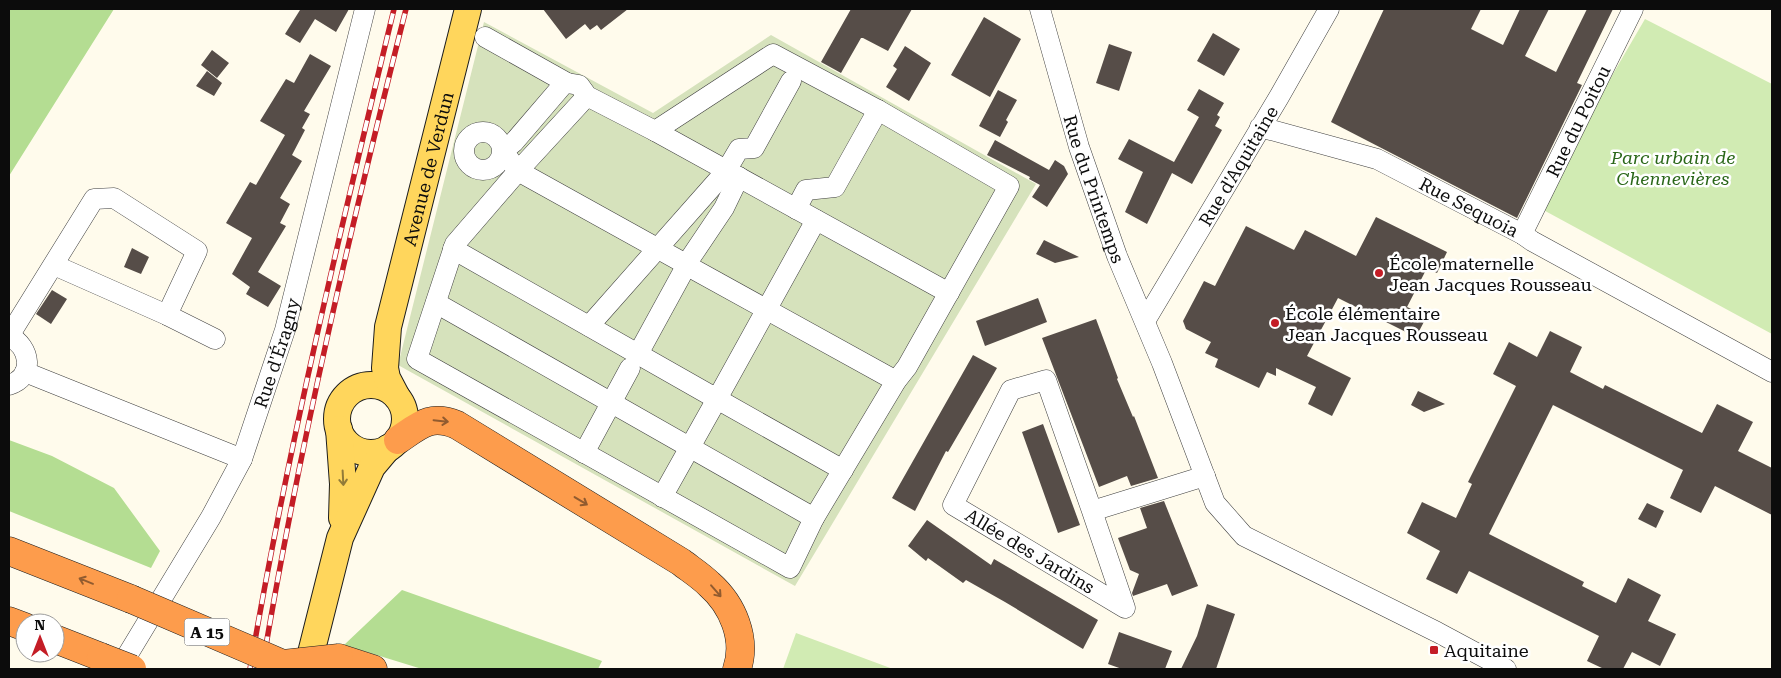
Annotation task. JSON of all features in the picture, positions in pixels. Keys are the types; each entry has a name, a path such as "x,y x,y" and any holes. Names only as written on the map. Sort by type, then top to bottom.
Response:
{"highway":[{"path":"393,444 428,421 441,420 457,425 681,562 710,584 732,612 738,629 740,646 737,669"},
{"name":"A 15","path":"9,551 131,599 295,668"},
{"path":"65,643 110,663 132,669"},
{"path":"295,668 339,658 373,669"}],"main road":[{"name":"Avenue de Verdun","path":"397,397 385,372 388,327 468,9"},
{"name":"Avenue de Verdun","path":"349,393 366,368 388,327"},
{"path":"295,668 340,538 368,475 378,458 393,444 404,428 405,415 403,408 397,397 386,388 374,385 360,386 349,393 338,410 343,484 340,538"},
{"path":"339,429 345,441 362,452 375,453 393,444"}],"street":[{"name":"Rue d'Éragny","path":"110,663 211,517 242,459 285,330 365,9"},
{"name":"Rue du Printemps","path":"1040,9 1079,147 1122,271 1162,363 1215,503 1244,536 1506,669"},
{"name":"Rue d'Aquitaine","path":"1145,321 1329,9"},
{"name":"Rue du Poitou","path":"1522,234 1633,9"},
{"path":"485,37 567,83 579,85 587,96 656,131 949,293"},
{"path":"587,96 518,171 455,244 417,359 790,568 814,518 896,381 907,367 1009,186 878,110 773,54 656,131"},
{"path":"584,453 688,265 724,208 739,149 754,148 791,81"},
{"path":"567,83 562,86 514,142 503,151 498,165 483,171 469,165 463,151 469,137 483,131 498,137 503,151 518,171 896,381"},
{"path":"796,209 806,190 835,187 878,110"},
{"name":"Rue Sequoia","path":"1260,127 1377,158 1522,234 1772,372"},
{"path":"435,138 466,144"},
{"path":"589,326 658,249 732,174"},
{"path":"9,386 20,379 28,363 27,354 23,347 17,340 9,336 94,199 114,198 197,251 167,315"},
{"path":"662,497 816,220"},
{"path":"453,249 589,326 634,361 717,399 842,470"},
{"path":"54,265 167,315 215,339"},
{"path":"436,303 814,518"},
{"path":"25,372 242,459"},
{"name":"Allée des Jardins","path":"1046,380 1092,511 1125,608 953,505 1011,390 1046,380"},
{"path":"1092,511 1205,476"}],"green space":[{"path":"9,9 114,9 9,176"},
{"name":"Parc urbain de Chennevières","path":"1645,19 1772,84 1772,334 1536,206"},
{"path":"484,22 653,113 771,35 1036,184 795,586 398,365"},
{"path":"9,440 52,456 114,488 160,551 151,568 9,511"},
{"path":"402,590 602,661 598,669 422,669 344,645"},
{"path":"796,633 893,669 783,669"}],"building":[{"path":"297,9 349,9 336,32 315,19 300,43 285,34 300,10"},
{"path":"543,9 628,9 601,30 597,25 590,30 585,24 566,39"},
{"path":"851,9 912,9 888,51 861,38 841,73 821,62"},
{"path":"1384,9 1481,9 1471,29 1503,45 1520,9 1549,9 1525,56 1556,72 1587,9 1613,9 1577,83 1582,85 1517,218 1331,122"},
{"path":"984,17 1021,39 990,97 951,75"},
{"path":"1213,33 1240,49 1224,76 1197,61"},
{"path":"1109,44 1132,52 1119,91 1096,83"},
{"path":"905,46 931,63 909,101 886,87 897,69 893,66"},
{"path":"212,50 229,63 217,78 201,65"},
{"path":"310,54 331,66 304,111 310,114 302,128 305,130 292,155 302,161 280,198 290,204 280,223 286,226 258,272 281,286 268,307 246,294 250,287 232,274 252,238 226,223 250,182 256,185 285,135 260,121 286,79 294,83"},
{"path":"207,71 222,83 214,96 196,86"},
{"path":"1199,89 1224,103 1217,115 1220,117 1215,126 1222,130 1192,184 1172,173 1147,224 1125,212 1143,172 1118,159 1129,139 1174,162 1199,117 1187,110"},
{"path":"998,90 1017,100 1006,120 1008,122 1000,137 979,126"},
{"path":"995,140 1049,170 1055,160 1064,166 1068,174 1047,207 1032,197 1040,185 1029,179 1030,177 987,155"},
{"path":"1376,217 1447,252 1437,273 1427,268 1407,307 1427,316 1416,337 1338,298 1307,356 1351,378 1332,416 1308,404 1316,387 1276,368 1276,376 1267,372 1259,388 1215,367 1218,359 1205,353 1211,342 1186,329 1183,321 1204,281 1215,286 1246,226 1294,250 1305,230 1356,256"},
{"path":"1044,240 1079,257 1055,263 1036,254"},
{"path":"132,248 149,257 141,274 124,267"},
{"path":"52,290 67,299 51,324 36,314"},
{"path":"1038,298 1047,322 985,346 976,321"},
{"path":"1096,319 1117,379 1134,416 1158,478 1131,486 1127,476 1099,487 1042,338"},
{"path":"1550,331 1582,347 1570,372 1603,389 1605,385 1702,433 1717,404 1753,422 1738,451 1772,468 1772,515 1715,486 1701,513 1670,498 1683,470 1553,405 1489,534 1584,582 1582,586 1616,603 1628,578 1661,595 1648,621 1676,634 1660,666 1632,652 1623,669 1604,669 1587,661 1599,636 1469,571 1457,594 1426,579 1440,551 1407,533 1422,502 1456,518 1472,484 1468,482 1516,386 1493,374 1509,342 1537,357"},
{"path":"973,355 997,368 948,452 946,451 915,511 892,498"},
{"path":"1418,391 1445,404 1424,412 1411,405"},
{"path":"1043,424 1080,525 1058,533 1022,432"},
{"path":"1164,501 1198,586 1172,596 1167,584 1133,596 1132,593 1139,574 1130,570 1118,538 1147,528 1140,508"},
{"path":"1647,503 1664,511 1656,528 1638,519"},
{"path":"927,520 991,565 994,559 1098,620 1083,649 966,580 963,583 928,558 926,561 908,546"},
{"path":"1207,604 1235,614 1216,669 1181,669 1197,636"},
{"path":"1119,632 1172,651 1165,669 1122,669 1108,664"}],"railway":[{"path":"250,669 298,420 394,9"},
{"path":"262,669 309,420 406,9"}],"place":[{"name":"École maternelle Jean Jacques Rousseau","path":"1379,273"},
{"name":"École élémentaire Jean Jacques Rousseau","path":"1275,323"},
{"name":"Aquitaine","path":"1434,650"}]}
